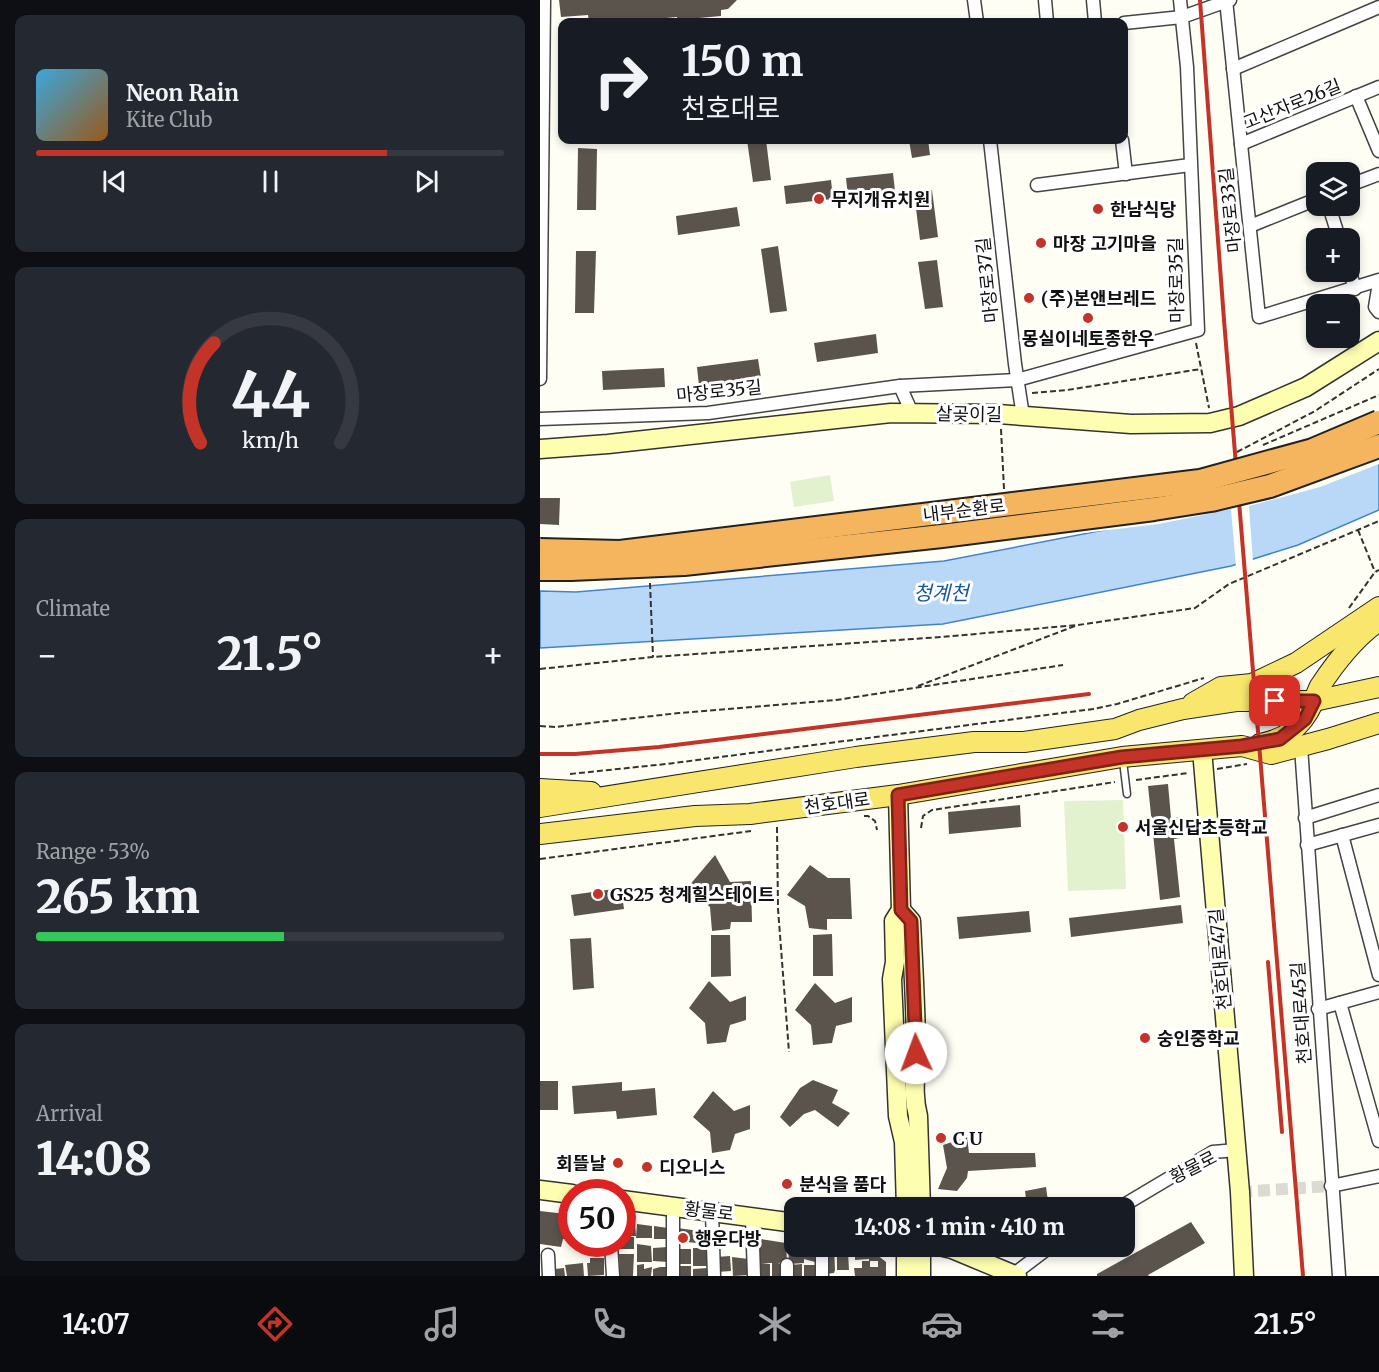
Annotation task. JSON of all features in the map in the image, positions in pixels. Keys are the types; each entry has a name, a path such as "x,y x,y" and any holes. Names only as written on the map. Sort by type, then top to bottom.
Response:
{"highway":[{"name":"내부순환로","path":"540,550 620,552 1200,481 1312,450 1379,422"},
{"name":"내부순환로","path":"540,569 684,564 942,536 1154,509 1211,500 1270,486 1379,446"}],"main road":[{"name":"살곶이길","path":"540,449 608,444 891,413 1023,416 1131,424 1210,423 1239,416 1306,387 1379,341"},
{"path":"1183,709 1221,687 1252,684 1296,663 1379,607"},
{"path":"1242,746 1280,739 1305,719 1319,688 1341,657 1364,631 1379,621"},
{"path":"540,807 856,757 974,742 1023,742 1115,729 1139,720 1183,709 1236,700 1314,701 1379,687"},
{"name":"천호대로","path":"540,834 695,816 750,814 898,795 1122,757 1242,746 1271,754 1379,723"},
{"name":"천호대로47길","path":"1202,750 1237,1150 1244,1276"},
{"path":"540,789 626,794"},
{"path":"898,795 901,910 894,921 895,962 892,979 898,1116 904,1143 906,1197"},
{"path":"540,848 609,827"},
{"path":"901,910 911,921 916,1053 915,1104 918,1116 921,1197"},
{"path":"540,1190 558,1192"},
{"name":"황물로","path":"636,1202 784,1221"},
{"path":"906,1257 906,1276"},
{"path":"921,1257 921,1276"},
{"path":"970,1257 1016,1275"}],"street":[{"path":"540,379 544,0"},
{"path":"975,0 977,18"},
{"path":"1045,0 1047,18"},
{"path":"1093,0 1095,18"},
{"name":"마장로35길","path":"540,419 708,413 900,386 1017,380 1198,330 1187,67 1180,0"},
{"path":"1128,23 1182,16 1227,1"},
{"name":"마장로33길","path":"1227,1 1259,316 1379,282"},
{"path":"1233,69 1379,7"},
{"name":"고산자로26길","path":"1241,144 1379,87"},
{"name":"고산자로26길","path":"1356,96 1379,152"},
{"name":"마장로37길","path":"990,144 1023,416"},
{"path":"1122,144 1126,174"},
{"path":"1037,185 1191,165"},
{"path":"1360,181 1379,174"},
{"path":"1250,226 1306,203"},
{"path":"1353,282 1355,289"},
{"path":"1379,282 1375,307 1379,312"},
{"path":"900,386 912,413"},
{"name":"천호대로45길","path":"1301,747 1318,1009 1339,1276"},
{"path":"1305,818 1379,795"},
{"path":"1307,845 1379,825"},
{"path":"1342,835 1379,975"},
{"path":"1318,1009 1379,992"},
{"path":"1340,1003 1379,1141"},
{"name":"황물로","path":"1135,1199 1214,1152 1237,1150"},
{"path":"1331,1186 1379,1176"},
{"path":"673,1207 673,1276"},
{"path":"712,1212 714,1276"},
{"path":"752,1217 754,1276"},
{"path":"548,1255 549,1276"},
{"path":"612,1257 613,1276"},
{"path":"822,1257 822,1276"},
{"path":"1016,1275 1038,1257"}],"lane":[{"path":"1122,757 1127,794"}],"path":[{"path":"1194,331 1209,408"},
{"path":"1029,393 1067,390 1201,369"},
{"path":"1379,369 1315,411 1233,455 1277,440 1379,395"},
{"path":"1001,429 1005,498"},
{"path":"540,669 653,657 1078,625 1195,608 1229,584 1379,521"},
{"path":"1358,530 1375,572"},
{"path":"1349,608 1375,572 1379,570"},
{"path":"650,576 653,657"},
{"path":"913,688 1078,625"},
{"path":"540,726 555,727 679,712 836,700 1063,665"},
{"path":"560,775 666,764 1093,709 1173,687"},
{"path":"921,828 923,816 932,810 1115,782"},
{"path":"863,816 875,820 877,830"},
{"path":"777,827 778,909 789,1052"},
{"path":"540,859 753,831"}],"green space":[{"path":"830,475 834,501 794,507 790,482"},
{"path":"1123,800 1126,889 1068,891 1064,801"}],"water":[{"name":"청계천","path":"1379,454 1379,510 1298,545 1231,566 943,624 540,648 540,591 576,592 944,561 1249,502"}],"pier":[{"path":"1379,451 1379,464 1320,487 1249,506 1253,562 1236,567 1231,509 1159,524 1059,536 1248,499"}],"building":[{"path":"559,0 737,0 728,9 721,10 721,16 699,18 588,18 588,15 561,17"},
{"path":"748,144 766,144 771,180 753,182"},
{"path":"910,144 929,144 930,155 912,158"},
{"path":"578,148 597,149 596,210 577,210"},
{"path":"893,173 895,191 848,197 846,178"},
{"path":"831,180 833,199 786,204 784,186"},
{"path":"932,190 938,237 920,240 914,193"},
{"path":"737,207 740,226 678,235 676,216"},
{"path":"778,246 787,311 770,313 761,249"},
{"path":"576,251 596,251 594,313 575,313"},
{"path":"937,260 943,307 925,309 918,262"},
{"path":"876,334 878,353 817,362 814,343"},
{"path":"758,359 761,378 699,386 697,367"},
{"path":"664,368 665,387 603,390 602,371"},
{"path":"540,498 560,498 559,525 540,524"},
{"path":"1168,784 1171,818 1178,817 1180,838 1174,839 1180,897 1160,900 1148,786"},
{"path":"1020,805 1021,827 949,834 948,812"},
{"path":"715,855 730,882 751,881 752,922 731,922 730,929 712,931 710,907 688,887"},
{"path":"810,865 828,878 850,878 852,919 827,919 827,930 809,928 805,906 787,895"},
{"path":"621,888 624,909 574,916 571,895"},
{"path":"1181,905 1183,923 1071,937 1069,918"},
{"path":"1029,911 1031,932 959,939 957,917"},
{"path":"832,934 833,976 813,976 813,935"},
{"path":"711,935 730,935 731,976 711,977"},
{"path":"591,938 594,988 573,990 570,939"},
{"path":"709,981 730,1002 746,996 746,1020 730,1025 726,1042 707,1044 705,1023 689,1008"},
{"path":"815,983 835,1003 852,997 852,1022 836,1026 832,1043 813,1045 811,1025 795,1010"},
{"path":"813,1080 838,1090 832,1103 850,1113 838,1127 815,1110 804,1114 790,1127 780,1117 800,1088"},
{"path":"540,1081 558,1081 558,1110 540,1110"},
{"path":"622,1082 622,1091 655,1088 657,1115 617,1119 616,1111 574,1114 572,1086"},
{"path":"713,1091 734,1111 750,1105 750,1129 735,1134 730,1150 712,1153 710,1132 693,1117"},
{"path":"967,1137 969,1153 1035,1153 1036,1167 968,1171 967,1178 957,1191 938,1189 947,1168 943,1145"},
{"path":"1046,1187 1047,1197 1026,1197 1025,1191"},
{"path":"540,1211 558,1213 558,1247 540,1244"},
{"path":"1191,1222 1205,1243 1149,1276 1097,1276 1128,1257 1135,1257 1135,1253"},
{"path":"637,1224 652,1226 652,1238 636,1238"},
{"path":"654,1226 668,1228 668,1239 654,1239"},
{"path":"677,1228 707,1232 707,1244 677,1241"},
{"path":"755,1238 784,1243 784,1257 787,1257 787,1262 778,1263 782,1264 783,1276 772,1276 772,1263 761,1263 770,1264 770,1276 758,1276"},
{"path":"637,1244 651,1246 652,1262 637,1262"},
{"path":"668,1247 668,1262 653,1261 653,1248"},
{"path":"693,1248 707,1248 708,1266 693,1266"},
{"path":"677,1249 691,1249 691,1264 677,1264"},
{"path":"730,1256 731,1271 717,1272 716,1257"},
{"path":"619,1257 634,1257 633,1276 620,1276"},
{"path":"732,1257 749,1259 750,1275 733,1276"},
{"path":"789,1257 804,1257 804,1263 789,1264"},
{"path":"804,1257 815,1257 815,1262 804,1259"},
{"path":"824,1257 834,1257 834,1273 825,1274"},
{"path":"837,1257 848,1257 849,1270 837,1270"},
{"path":"855,1257 880,1257 886,1262 886,1276 855,1276 854,1268 862,1268 862,1261 869,1261 869,1259 855,1260","holes":["870,1261 878,1261 878,1267 870,1267"]},
{"path":"590,1258 604,1258 604,1275 588,1276 587,1263 590,1263"},
{"path":"583,1263 584,1276 567,1276 565,1265"},
{"path":"644,1264 644,1269 652,1267 651,1276 637,1276 637,1265"},
{"path":"802,1264 802,1276 791,1276 791,1265"},
{"path":"804,1265 817,1265 817,1276 804,1276"},
{"path":"679,1266 691,1266 691,1276 678,1276"},
{"path":"668,1267 669,1276 653,1276 653,1269"},
{"path":"564,1268 565,1276 555,1276 555,1269"},
{"path":"708,1268 709,1276 693,1276 693,1269"}],"tunnel":[{"path":"1240,1192 1331,1186"}],"railway":[{"path":"1200,0 1224,320 1303,1276"},
{"path":"540,754 575,754 659,747 1089,694"},
{"path":"1268,962 1282,1132"}],"place":[{"name":"무지개유치원","path":"819,199"},
{"name":"한남식당","path":"1098,209"},
{"name":"마장 고기마을","path":"1041,243"},
{"name":"(주)본앤브레드","path":"1029,298"},
{"name":"몽실이네토종한우","path":"1088,318"},
{"name":"서울신답초등학교","path":"1123,827"},
{"name":"GS25 청계힐스테이트","path":"598,894"},
{"name":"숭인중학교","path":"1145,1038"},
{"name":"C U","path":"941,1138"},
{"name":"회뜰날","path":"618,1163"},
{"name":"디오니스","path":"647,1167"},
{"name":"분식을 품다","path":"787,1184"},
{"name":"행운다방","path":"683,1238"}],"route":[{"path":"916,1053 911,921 901,910 898,795 1122,757 1242,746 1280,739 1305,719 1314,701 1275,701"}]}
